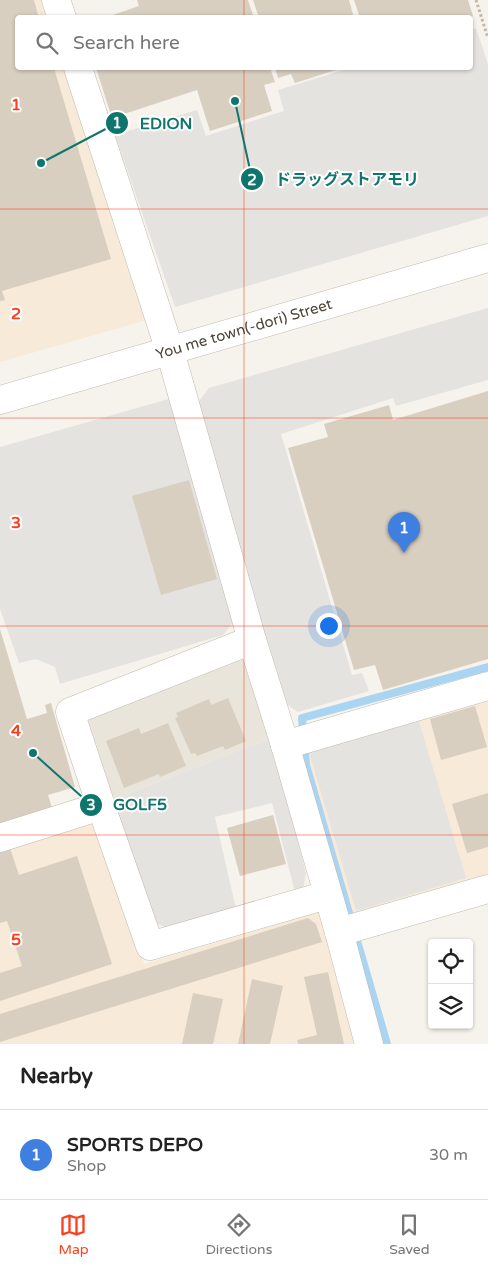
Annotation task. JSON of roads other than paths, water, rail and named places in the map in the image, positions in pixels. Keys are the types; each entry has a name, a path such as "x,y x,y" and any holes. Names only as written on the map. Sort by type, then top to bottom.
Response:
{"street":[{"path":"56,0 61,15"},
{"path":"79,70 170,351 252,640 298,741 327,895 350,929 369,1044"},
{"name":"You me town(-dori) Street","path":"0,400 488,258"},
{"path":"252,640 70,712 150,946 327,895"},
{"path":"298,741 488,686"},
{"path":"0,838 101,806"},
{"path":"350,929 488,889"}],"waterway":[{"path":"387,1044 306,765 302,718 488,667"}],"place":[{"name":"ドラッグストアモリ","path":"235,101"},
{"name":"EDION","path":"41,163"},
{"name":"SPORTS DEPO","path":"404,553"},
{"name":"GOLF5","path":"33,753"}]}
